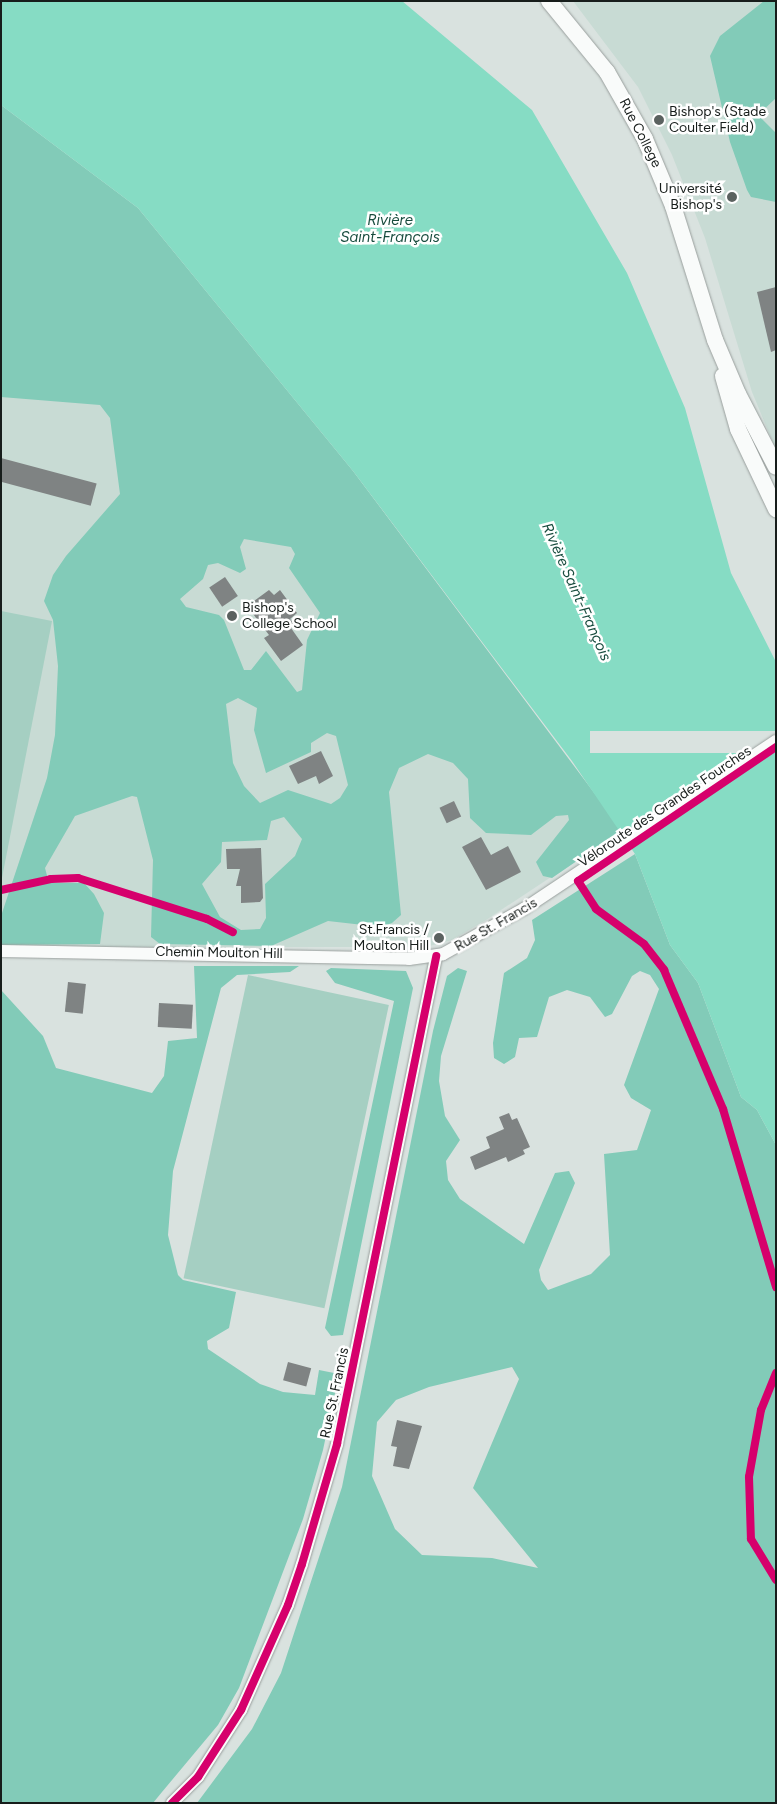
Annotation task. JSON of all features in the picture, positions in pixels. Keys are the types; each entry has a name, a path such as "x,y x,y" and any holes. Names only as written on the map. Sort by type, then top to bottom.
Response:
{"main road":[{"name":"Rue College","path":"549,1 607,72 645,138 673,206 715,340 730,406 776,509"},
{"name":"Rue College","path":"715,340 776,467"}],"street":[{"name":"Rue St. Francis","path":"172,1803 198,1777 241,1710 288,1605 302,1564 338,1444 436,956 502,923 776,741"},
{"name":"Chemin Moulton Hill","path":"1,951 409,959 436,956"}],"shaded area":[{"name":"Université Bishop's","path":"573,1 776,1 776,450 752,392 705,238 672,155 638,87"},
{"path":"764,1 776,1 776,98 758,115 776,133 776,202 751,197 747,190 730,142 710,56 720,36"},
{"name":"Bishop's College School","path":"1,105 622,830 486,920 452,940 426,947 1,947"},
{"name":"Bishop's College School","path":"1,105 138,208 353,471 622,830 552,878 543,876 536,862 569,820 568,815 556,816 531,835 486,833 470,818 468,779 453,763 428,754 399,768 389,792 401,915 392,923 381,927 328,921 271,946 160,944 151,937 153,860 137,797 132,796 75,816 45,868 49,883 84,883 94,894 104,913 100,944 1,945 1,916 47,778 55,735 58,666 53,620 44,601 53,575 66,556 120,494 110,418 100,405 1,397","holes":["244,539 291,547 295,554 289,568 320,613 307,640 302,690 297,692 266,651 251,670 244,670 224,620 219,615 186,607 180,599 203,579 208,565 218,563 240,573 246,569 240,547","238,698 257,708 254,730 266,773 311,752 311,743 327,733 336,736 348,785 340,798 331,804 288,790 260,803 244,786 233,763 226,704","284,817 302,839 295,856 265,884 266,918 260,929 241,930 220,917 202,884 221,862 222,842 267,840 271,821"]},
{"path":"1,611 52,621 1,883"},
{"path":"635,854 670,945 698,983 741,1097 757,1110 776,1145 776,1803 197,1803 252,1729 281,1673 342,1487 433,1031 447,976 458,968 467,971 441,1056 439,1081 445,1116 460,1140 446,1161 448,1180 460,1199 524,1244 555,1173 569,1171 575,1183 539,1270 541,1280 548,1290 591,1274 610,1255 604,1154 637,1150 651,1110 631,1098 624,1085 659,989 650,975 640,971 632,976 612,1014 605,1017 590,997 567,990 549,997 537,1037 519,1038 515,1057 504,1064 494,1058 493,1043 504,973 527,958 535,940 532,920","holes":["512,1367 519,1379 473,1488 538,1568 492,1558 422,1555 395,1529 372,1476 377,1422 396,1400 429,1387"]},
{"path":"194,966 299,966 290,972 237,975 221,988 173,1171 168,1235 178,1275 183,1280 236,1292 229,1328 207,1341 208,1349 260,1384 283,1392 315,1395 319,1370 339,1374 323,1450 303,1519 239,1688 218,1725 153,1803 1,1803 1,990 43,1036 56,1068 152,1093 164,1076 168,1041 197,1038"},
{"path":"331,968 406,971 413,988 343,1335 331,1336 325,1328 394,1001 335,983 326,971"},
{"path":"248,975 389,1005 324,1308 184,1278"}],"water":[{"name":"Rivière Saint-François","path":"1,1 402,1 532,110 627,273 685,408 731,573 776,662 776,1145 757,1110 741,1097 698,983 670,945 635,854 572,761 353,471 138,208 1,105"}],"pier":[{"path":"590,731 776,731 776,753 590,753"}],"building":[{"path":"776,287 776,350 771,352 757,292"},
{"path":"1,458 97,484 91,506 1,482"},
{"path":"225,577 238,596 222,607 209,588"},
{"path":"269,590 274,595 280,590 297,613 290,619 296,626 291,628 303,645 281,661 264,638 269,635 247,606"},
{"path":"321,751 333,776 319,784 316,776 298,784 289,766"},
{"path":"454,801 461,816 447,823 439,808"},
{"path":"481,837 491,855 508,846 521,872 486,890 462,847"},
{"path":"261,848 263,898 260,902 241,903 241,886 236,886 240,869 227,869 226,849"},
{"path":"68,982 86,984 83,1014 65,1012"},
{"path":"159,1003 193,1005 192,1029 158,1027"},
{"path":"509,1113 512,1120 517,1118 530,1147 523,1150 525,1154 508,1162 506,1157 475,1170 470,1157 490,1148 486,1137 504,1129 499,1117"},
{"path":"288,1362 311,1368 306,1387 283,1380"},
{"path":"397,1420 422,1426 409,1469 393,1466 397,1447 391,1446"}],"cycle path":[{"name":"Véloroute des Grandes Fourches","path":"776,747 578,881 596,909 644,944 664,970 723,1109 776,1287"},
{"path":"1,890 51,879 78,878 207,919 233,932"},
{"path":"172,1803 198,1777 241,1710 288,1605 302,1564 337,1444 436,956"},
{"path":"776,1373 761,1410 749,1477 751,1539 776,1580"}],"place":[{"name":"Bishop's (Stade Coulter Field)","path":"659,120"},
{"name":"Université Bishop's","path":"732,197"},
{"name":"Bishop's College School","path":"232,616"},
{"name":"St.Francis / Moulton Hill","path":"439,938"}]}
